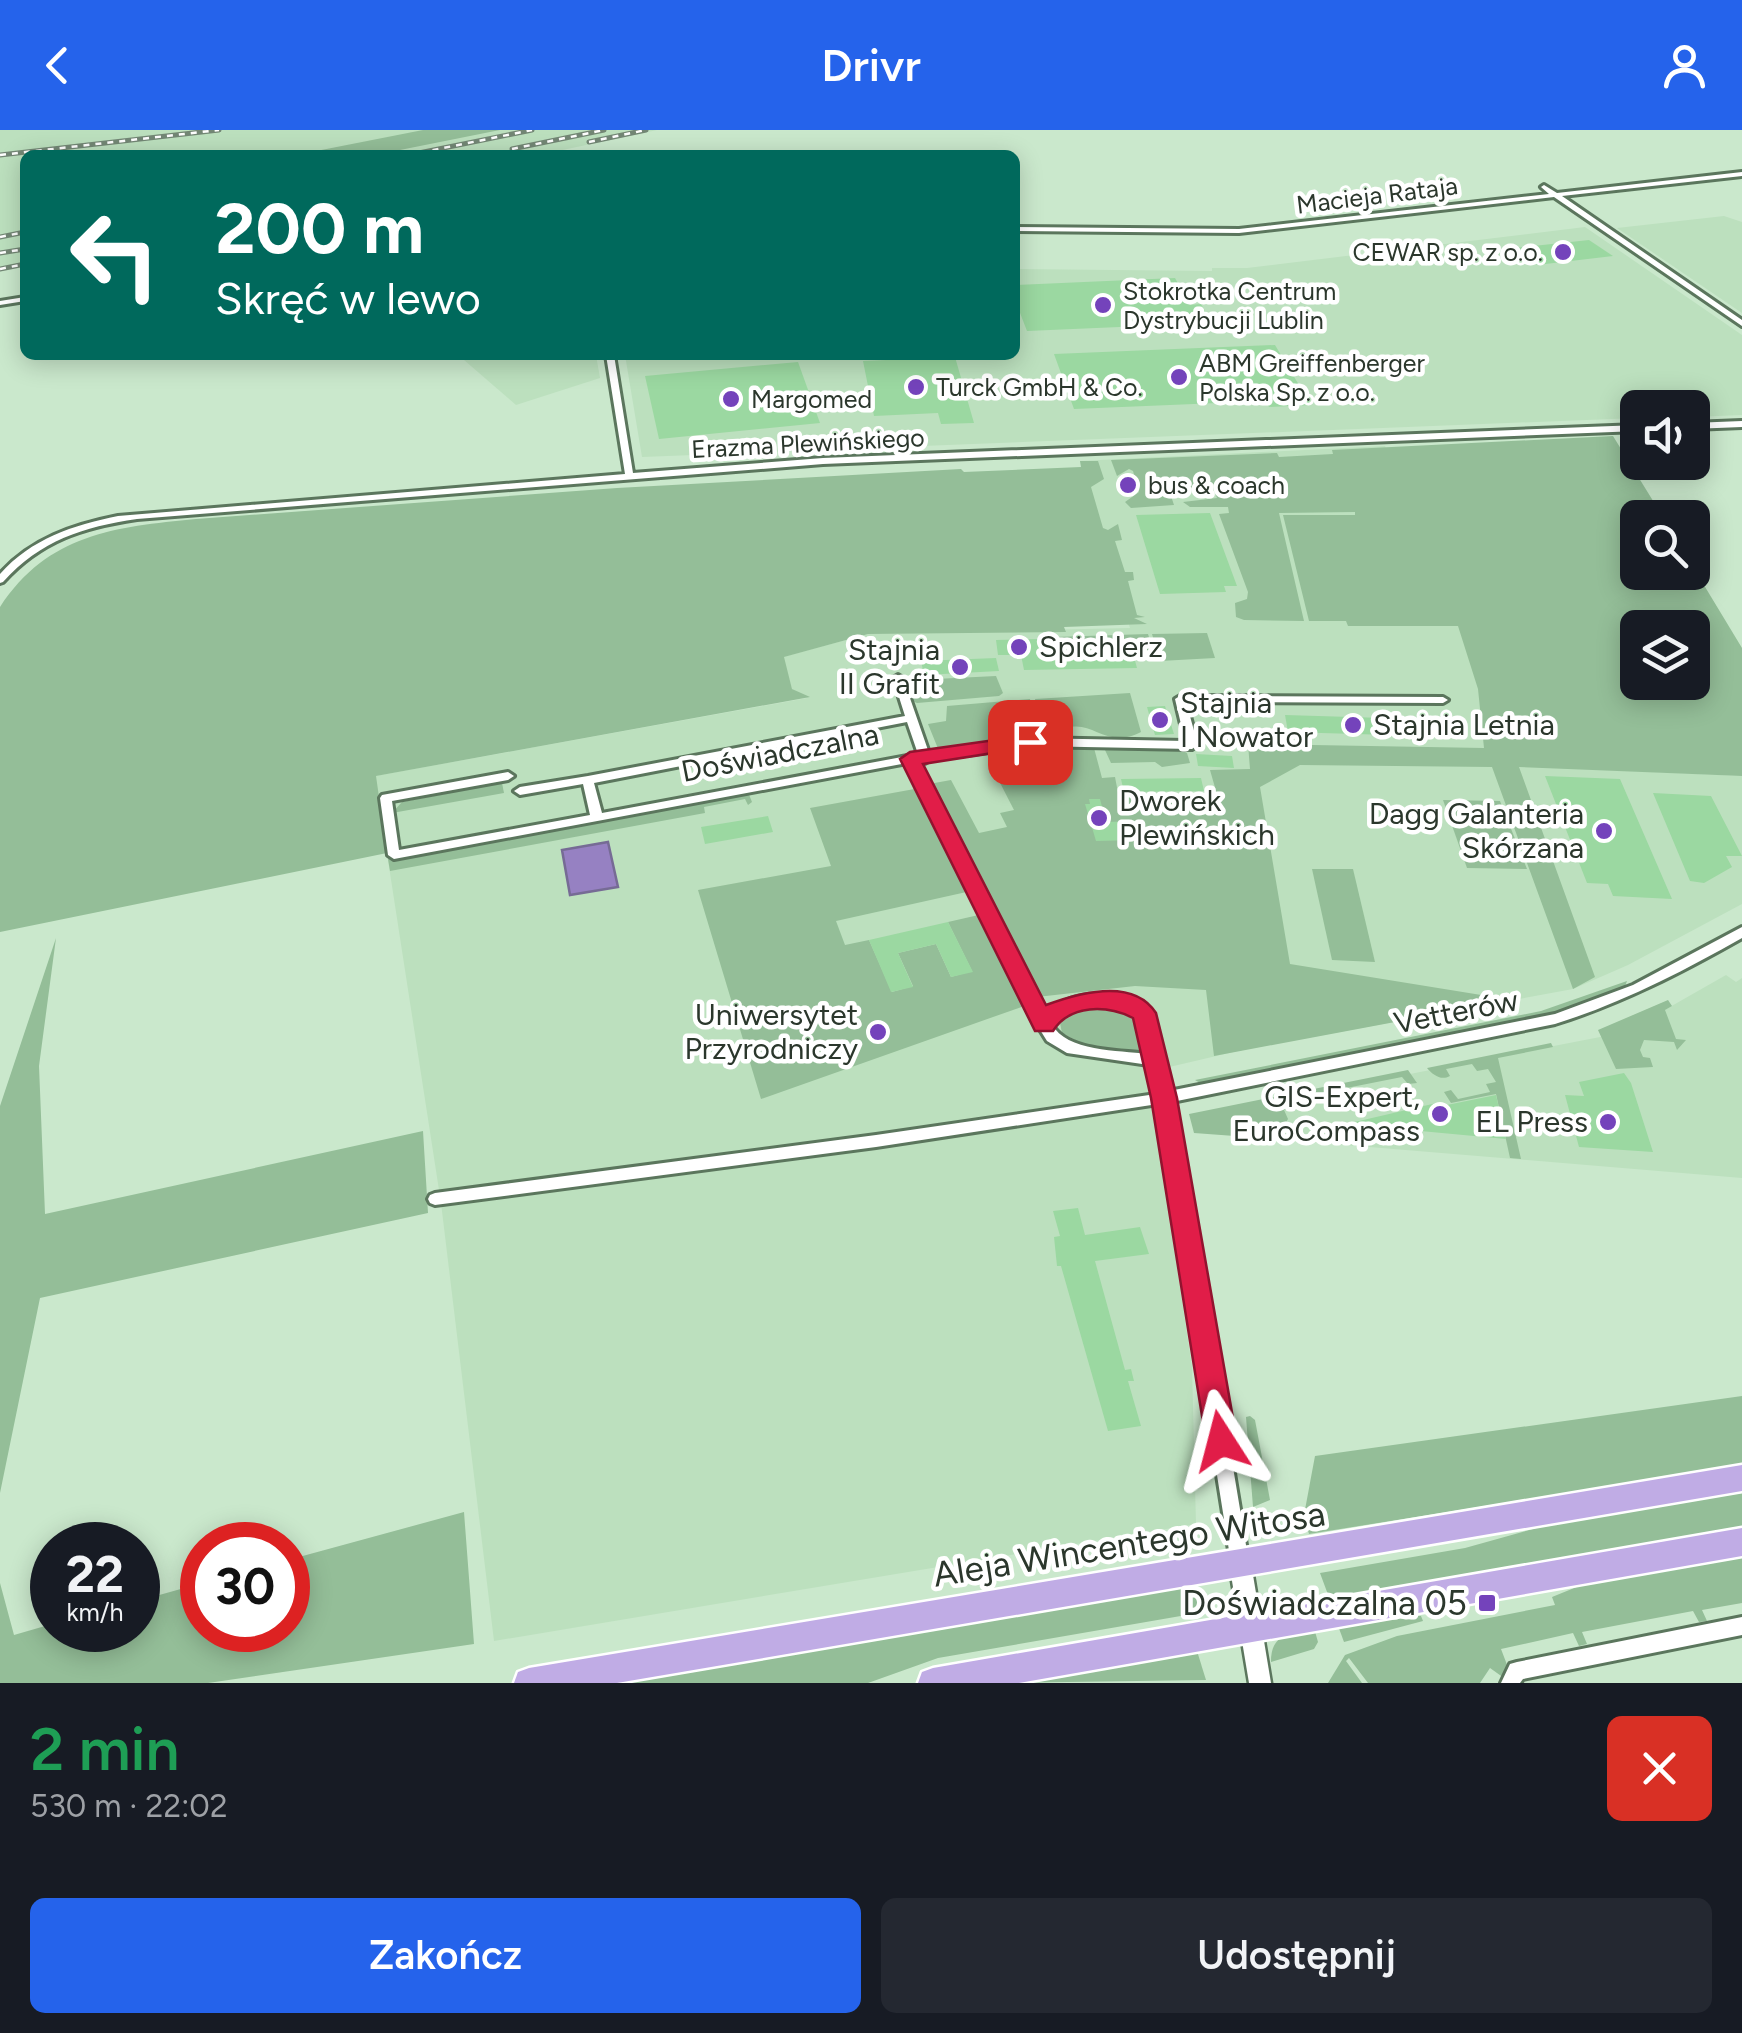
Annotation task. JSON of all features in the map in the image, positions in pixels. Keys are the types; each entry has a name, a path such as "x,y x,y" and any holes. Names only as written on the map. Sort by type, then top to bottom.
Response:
{"main road":[{"name":"Aleja Wincentego Witosa","path":"529,1683 1742,1478"},
{"path":"934,1683 1742,1542"}],"street":[{"name":"Macieja Rataja","path":"1020,228 1238,231 1546,192 1742,174"},
{"path":"1546,192 1742,324"},
{"path":"611,360 629,474"},
{"path":"1710,425 1742,424"},
{"name":"Erazma Plewińskiego","path":"0,580 12,566 49,541 84,526 124,517 843,460 1620,429"},
{"path":"898,678 925,759"},
{"path":"910,759 1030,742 1192,745 1180,698 1442,700"},
{"path":"520,791 911,718"},
{"name":"Doświadczalna","path":"508,776 386,798 394,855 910,759 1055,1041 1072,1050 1154,1060"},
{"path":"588,780 597,818"},
{"name":"Vetterów","path":"435,1199 876,1141 1164,1098 1570,1016 1626,996 1742,932"},
{"path":"1044,1025 1052,1012 1085,1000 1120,1001 1144,1013 1164,1098 1260,1683"},
{"path":"1510,1683 1517,1671 1742,1626"}],"shaded area":[{"path":"0,130 657,130 563,150 20,150 20,265 0,270"},
{"path":"423,130 500,130 400,150 321,150"},
{"path":"1724,216 1742,222 1742,313 1617,228"},
{"path":"1585,227 1742,335 1742,415 1710,416 1710,390 1620,390 1620,419 642,457 626,360 1020,360 1020,269 1247,268"},
{"path":"464,360 597,360 600,378 516,405"},
{"path":"1613,436 1620,447 1620,480 1640,480 1653,500 1620,500 1620,590 1707,590 1742,648 1742,776 1519,767 1595,977 1573,989 1492,767 1300,765 1260,787 1290,964 1512,1000 1214,1056 1206,990 1135,986 1037,997 929,784 951,780 979,833 1007,827 1000,813 1014,810 996,775 1036,764 1029,749 1094,748 1102,778 1115,777 1119,798 1218,798 1210,770 1250,769 1248,744 1484,748 1478,689 1458,626 1348,626 1346,621 1309,621 1283,515 1355,512 1279,513 1304,621 1244,620 1236,617 1235,603 1247,599 1248,592 1219,514 1229,513 1228,507 1190,507 1183,502 1217,498 1213,488 1178,488 1189,484 1187,479 1167,484 1174,505 1131,508 1125,502 1139,492 1133,471 1129,469 1117,476 1111,460 1333,454 1332,450"},
{"name":"Uniwersytet Przyrodniczy","path":"1385,446 1518,766 1742,776 1742,904 1628,965 1573,989 1242,1050 1148,1072 1192,1367 1196,1524 494,1641 441,1203 375,776 807,698 792,689 783,657 868,634 1130,628 1080,461"},
{"path":"1080,461 1098,461 1104,479 1091,487 1103,528 1108,530 1118,524 1122,540 1115,541 1125,572 1133,572 1134,580 1128,581 1137,615 1145,617 1134,618 1147,624 1064,627 1066,632 868,634 784,657 792,689 810,697 376,776 387,853 0,932 0,607 19,583 61,549 111,531 196,519 617,488 961,469 964,472 1081,467"},
{"path":"1207,633 1215,658 1160,661 1152,634"},
{"path":"1148,634 1153,650 1057,652 1054,637"},
{"path":"996,676 1003,693 999,696 917,703 910,700 905,686 915,680"},
{"path":"1130,693 1141,732 1120,738 1071,727 1042,736 1035,699"},
{"path":"1030,699 1037,736 939,751 928,724 946,721 947,706"},
{"path":"1112,745 1179,749 1187,753 1190,763 1162,767 1155,762 1111,763 1105,750"},
{"path":"502,783 504,793 392,813 402,802"},
{"path":"920,788 971,891 836,921 845,945 869,940 892,992 913,986 898,953 936,944 951,977 972,971 948,922 983,914 1027,1005 761,1099 698,890 831,866 810,808"},
{"path":"748,792 752,802 748,805 745,799 704,807 705,813 390,871 388,859"},
{"path":"1443,800 1500,801 1527,869 1467,868"},
{"path":"608,842 618,887 570,895 562,850"},
{"path":"1312,869 1353,869 1375,962 1332,960"},
{"path":"56,938 39,1066 45,1214 423,1131 428,1213 40,1298 0,1493 0,1106"},
{"path":"1726,975 1736,982 1742,978 1742,1178 1262,1138 1291,1097 1626,1032"},
{"path":"1627,981 1624,989 1551,1014 1200,1083 1195,1080 1541,1011"},
{"path":"1668,1000 1672,1006 1665,1010 1676,1039 1686,1040 1677,1050 1674,1042 1644,1040 1640,1050 1643,1057 1650,1058 1653,1067 1616,1069 1598,1030"},
{"path":"1092,1006 1114,1007 1139,1022 1143,1051 1085,1046 1062,1033 1060,1023 1073,1011"},
{"path":"1551,1043 1553,1047 1498,1058 1521,1159 1510,1158 1496,1094 1451,1103 1444,1092 1451,1090 1458,1099 1490,1092 1486,1084 1496,1082 1488,1069 1477,1071 1472,1064 1446,1069 1450,1076 1443,1078 1427,1068"},
{"path":"1408,1070 1417,1083 1408,1084 1402,1077 1296,1098 1297,1106 1284,1110 1288,1119 1277,1139 1194,1133 1189,1114"},
{"path":"1742,1396 1742,1465 1309,1534 1304,1515 1315,1456"},
{"path":"1246,1417 1255,1420 1270,1500 1253,1507"},
{"path":"1742,1488 1742,1530 1330,1600 1320,1573 1465,1548 1572,1518"},
{"path":"464,1512 474,1644 208,1683 0,1683 0,1583 14,1635 30,1630 30,1652 160,1652 160,1595 180,1589 180,1652 310,1652 310,1554"},
{"path":"1742,1556 1742,1603 1702,1610 1707,1621 1699,1622 1693,1611 1582,1632 1587,1644 1579,1646 1573,1633 1501,1649 1509,1670 1504,1678 1490,1668 1480,1683 1368,1683 1349,1658 1346,1661 1362,1683 1328,1683 1345,1655 1397,1636 1555,1605 1552,1597 1589,1582"},
{"path":"1196,1582 1198,1613 938,1658 868,1683 605,1683"},
{"path":"1421,1616 1423,1621 1344,1642 1337,1623"},
{"path":"1314,1628 1318,1642 1314,1649 1271,1662 1278,1640"},
{"path":"1197,1651 1206,1680 994,1683"}],"building":[{"name":"CEWAR sp. z o.o.","path":"1589,240 1613,256 1537,265 1514,248"},
{"name":"Stokrotka Centrum Dystrybucji Lublin","path":"1175,278 1190,305 1201,304 1212,323 1027,331 1020,313 1020,285"},
{"name":"ABM Greiffenberger Polska Sp. z o.o.","path":"1275,345 1311,405 1269,407 1266,401 1074,409 1054,354"},
{"name":"Turck GmbH & Co.","path":"956,360 974,423 941,424 938,413 874,416 863,361"},
{"name":"Margomed","path":"798,362 820,423 659,439 645,376"},
{"path":"1210,513 1237,586 1224,586 1226,592 1160,594 1136,515"},
{"path":"1040,639 1043,659 1134,657 1137,668 1024,670 1021,655 998,655 996,640"},
{"name":"Stajnia II Grafit","path":"996,658 999,671 924,675 921,661"},
{"name":"Stajnia I Nowator","path":"1165,706 1174,734 1155,735 1147,707"},
{"name":"Stajnia Letnia","path":"1285,715 1417,719 1422,736 1288,732"},
{"path":"1196,754 1232,756 1234,768 1198,766"},
{"name":"Dagg Galanteria Skórzana","path":"1545,776 1620,779 1672,899 1613,896 1608,884 1587,883"},
{"path":"1201,778 1204,791 1124,792 1121,779"},
{"path":"1653,793 1711,796 1742,856 1726,856 1732,867 1704,883 1690,881"},
{"name":"Dworek Plewińskich","path":"1089,799 1100,799 1106,822 1136,821 1140,833 1134,833 1136,840 1096,841 1085,804 1090,804"},
{"path":"768,816 773,832 705,844 701,827"},
{"name":"Uniwersytet Przyrodniczy","path":"948,922 973,972 951,977 936,944 898,953 913,987 891,992 869,940"},
{"name":"EL Press","path":"1624,1073 1631,1083 1653,1152 1579,1147 1565,1095 1584,1096 1579,1082"},
{"name":"GIS-Expert, EuroCompass","path":"1496,1095 1506,1139 1346,1124 1441,1102 1442,1106"},
{"path":"1078,1208 1085,1235 1140,1227 1149,1254 1095,1261 1125,1370 1131,1369 1134,1381 1128,1381 1141,1426 1108,1431 1061,1266 1057,1266 1054,1237 1060,1236 1053,1211"}],"railway":[{"path":"44,150 219,130"},
{"path":"434,150 532,130"},
{"path":"512,149 604,130"},
{"path":"589,142 646,130"},
{"path":"0,155 20,153"},
{"path":"0,237 20,233"},
{"path":"0,253 20,250"},
{"path":"0,269 20,265"}],"place":[{"name":"CEWAR sp. z o.o.","path":"1563,252"},
{"name":"Stokrotka Centrum Dystrybucji Lublin","path":"1103,305"},
{"name":"ABM Greiffenberger Polska Sp. z o.o.","path":"1179,377"},
{"name":"Turck GmbH & Co.","path":"916,387"},
{"name":"Margomed","path":"731,399"},
{"name":"bus & coach","path":"1128,485"},
{"name":"Spichlerz","path":"1019,647"},
{"name":"Stajnia II Grafit","path":"960,667"},
{"name":"Stajnia I Nowator","path":"1160,720"},
{"name":"Stajnia Letnia","path":"1353,725"},
{"name":"Dworek Plewińskich","path":"1099,818"},
{"name":"Dagg Galanteria Skórzana","path":"1604,831"},
{"name":"Uniwersytet Przyrodniczy","path":"878,1032"},
{"name":"GIS-Expert, EuroCompass","path":"1440,1114"},
{"name":"EL Press","path":"1608,1122"},
{"name":"Doświadczalna 05","path":"1487,1603"}],"route":[{"path":"1030,742 910,759 1044,1025 1052,1012 1085,1000 1120,1001 1144,1013 1164,1098 1221,1441"}]}
